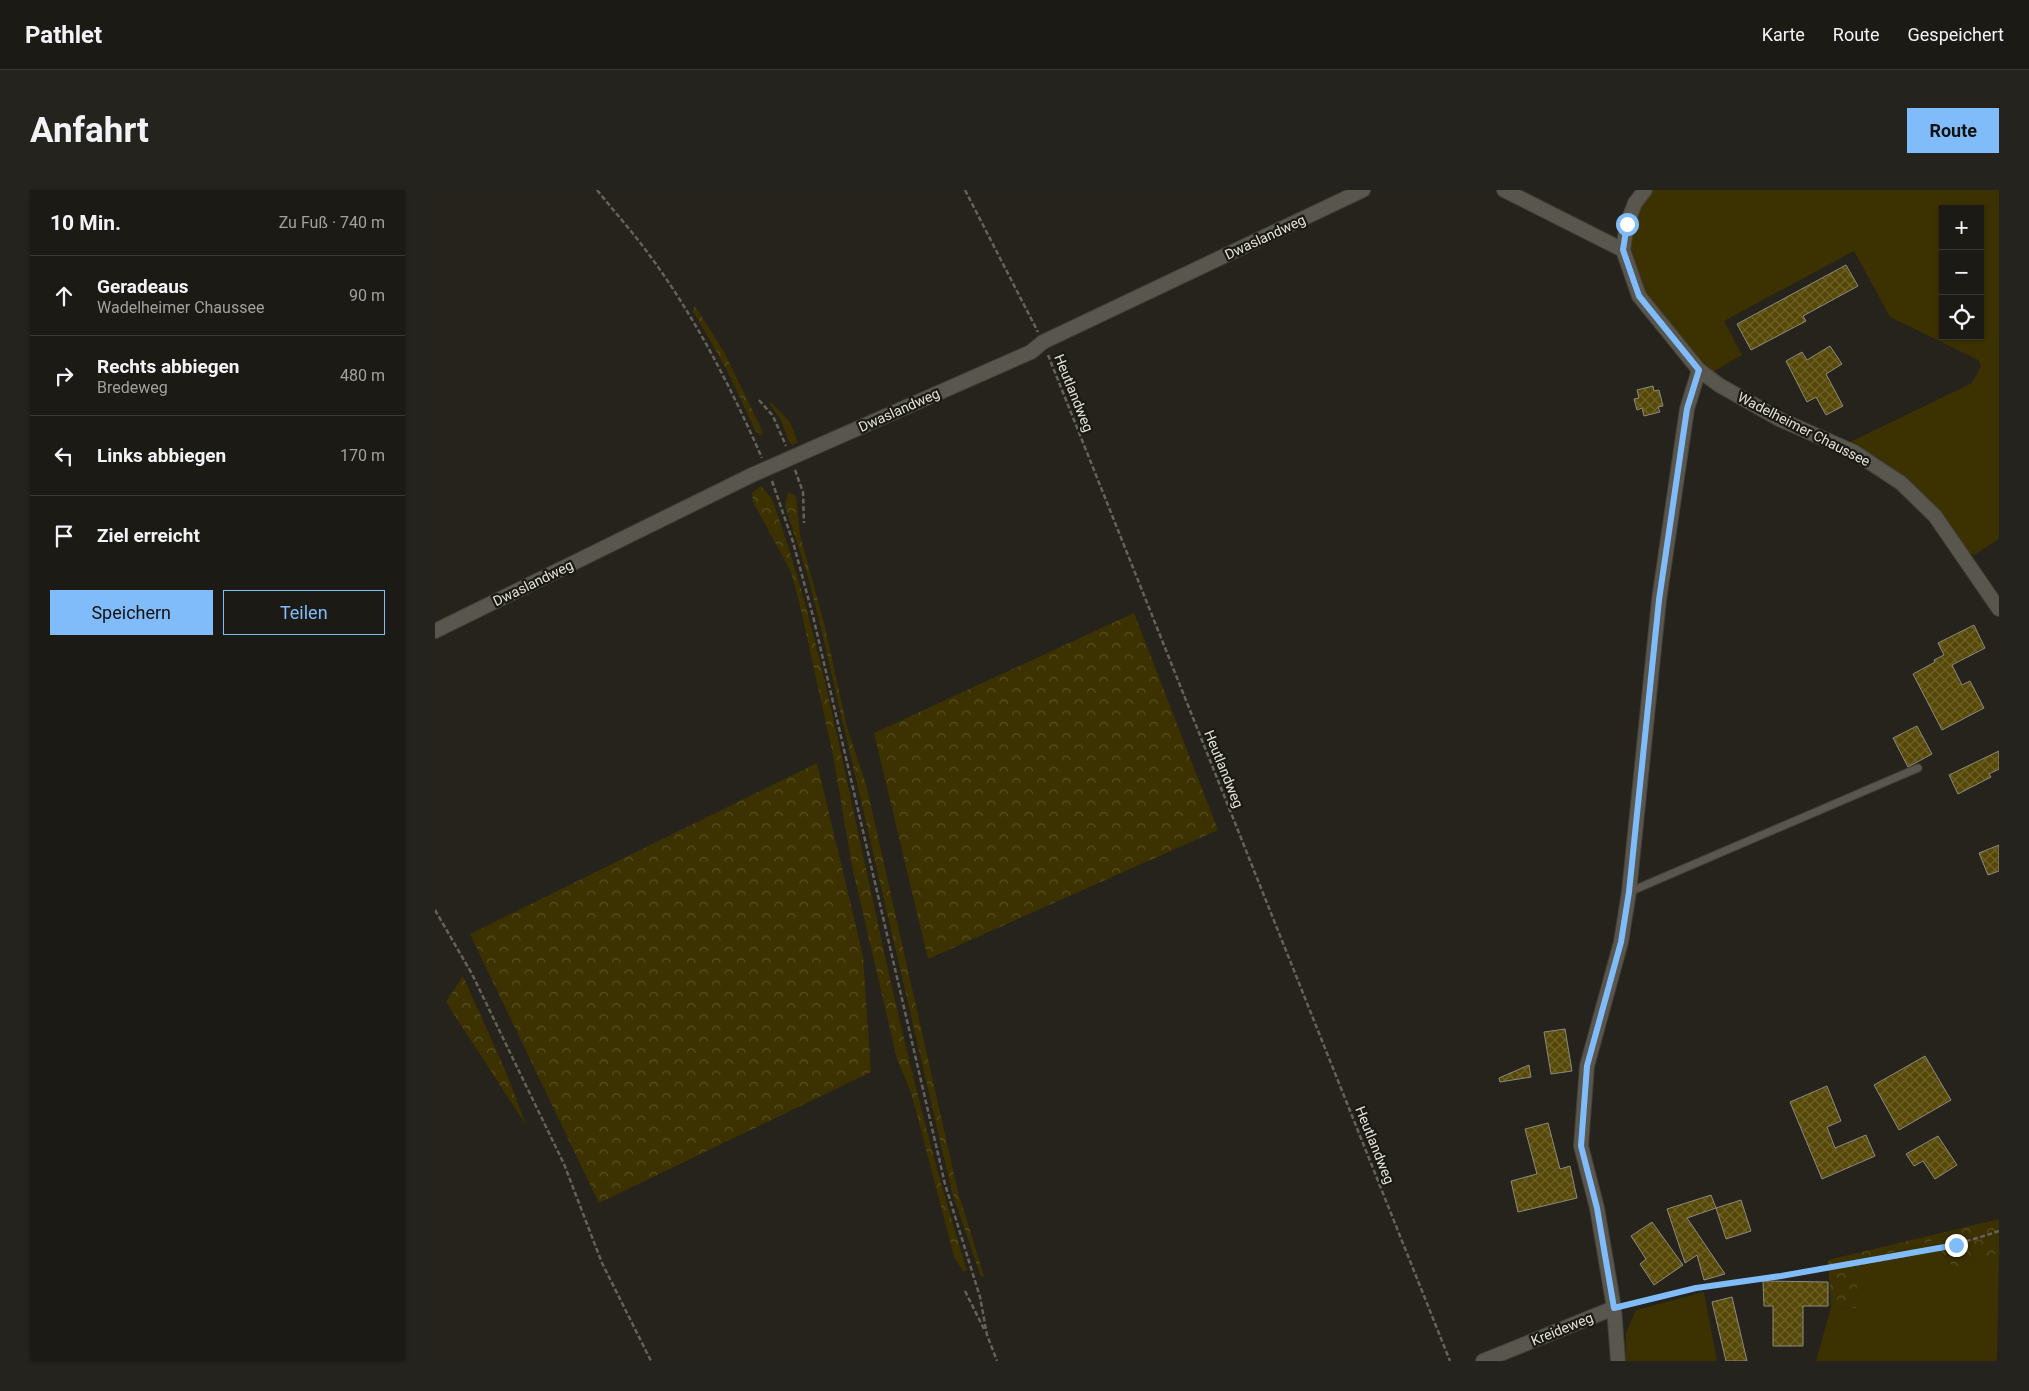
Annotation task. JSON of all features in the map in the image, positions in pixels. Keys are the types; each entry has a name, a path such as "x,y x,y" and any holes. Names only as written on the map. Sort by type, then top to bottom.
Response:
{"street":[{"name":"Dwaslandweg","path":"435,631 767,468 1031,352 1043,342 1363,190"},
{"path":"1504,190 1623,250"},
{"name":"Wadelheimer Chaussee","path":"1645,190 1635,203 1627,224 1623,250 1639,296 1699,370 1719,385 1779,419 1854,452 1901,483 1935,516 1999,608"},
{"path":"1618,1361 1614,1308 1597,1208 1581,1146 1587,1066 1621,942 1629,892 1659,600 1687,409 1699,370"},
{"name":"Kreideweg","path":"1483,1361 1614,1308"}],"lane":[{"path":"1629,892 1918,768"}],"path":[{"path":"597,190 646,250 684,308 737,402 767,468 793,542 813,616 945,1184 980,1297 987,1335"},
{"name":"Heutlandweg","path":"965,190 1043,342 1451,1361"},
{"path":"435,910 472,974 560,1156 602,1264 651,1361"},
{"path":"1614,1308 1696,1288 1781,1276 1956,1245 1999,1231"},
{"path":"965,1291 987,1335 997,1361"}],"green space":[{"path":"1651,190 1999,190 1999,539 1974,555 1967,552 1939,509 1906,478 1848,443 1972,383 1981,366 1978,360 1890,317 1854,251 1724,321 1742,355 1711,373 1646,297 1627,250 1638,205"},
{"path":"695,306 724,352 763,432 761,436 755,430 728,372 693,311"},
{"path":"771,402 790,422 798,442 793,445 789,442 781,420 769,403"},
{"path":"761,486 772,499 787,543 812,631 834,721 910,1064 951,1219 967,1270 963,1272 954,1256 911,1092 897,1059 852,866 833,755 799,601 791,572 753,502 752,493"},
{"path":"788,492 796,496 800,535 824,623 847,727 866,784 958,1192 984,1276 981,1277 952,1192 819,620 807,573 785,506"},
{"path":"1134,613 1218,830 928,959 874,733"},
{"path":"817,763 863,956 871,1072 599,1203 470,934"},
{"path":"463,976 506,1072 526,1125 446,1002"},
{"path":"1999,1219 1999,1253 1953,1268 1933,1241 1855,1263 1859,1308 1831,1307 1828,1260"},
{"path":"1933,1241 1953,1268 1999,1253 1997,1361 1816,1361 1831,1307 1859,1308 1854,1264"},
{"path":"1704,1292 1717,1361 1626,1361 1626,1332 1636,1310"}],"building":[{"path":"1846,265 1858,286 1803,316 1806,321 1751,350 1737,324"},
{"path":"1830,346 1842,364 1826,374 1843,406 1826,415 1816,397 1807,402 1786,361 1802,352 1807,360"},
{"path":"1653,386 1654,391 1659,390 1663,406 1658,407 1660,412 1644,416 1642,408 1637,410 1634,399 1639,398 1637,390"},
{"path":"1974,625 1985,648 1952,665 1962,685 1970,681 1984,708 1942,730 1913,674 1944,655 1938,643"},
{"path":"1917,726 1932,754 1908,767 1893,738"},
{"path":"1999,751 1999,769 1989,774 1991,777 1958,794 1949,775"},
{"path":"1999,845 1999,871 1988,875 1979,853"},
{"path":"1565,1029 1572,1071 1551,1074 1544,1032"},
{"path":"1925,1056 1951,1100 1899,1130 1874,1085"},
{"path":"1529,1065 1531,1077 1500,1082 1499,1078"},
{"path":"1827,1086 1841,1121 1827,1127 1835,1148 1866,1135 1875,1156 1822,1179 1790,1102"},
{"path":"1548,1123 1560,1169 1570,1166 1577,1198 1518,1212 1511,1181 1537,1174 1525,1129"},
{"path":"1938,1136 1957,1165 1935,1179 1923,1161 1914,1166 1906,1154"},
{"path":"1711,1195 1716,1208 1687,1218 1725,1274 1704,1280 1697,1255 1685,1263 1667,1209"},
{"path":"1741,1200 1751,1231 1726,1239 1716,1208"},
{"path":"1652,1222 1683,1265 1654,1285 1640,1264 1646,1259 1631,1236"},
{"path":"1763,1281 1828,1282 1828,1306 1803,1306 1803,1346 1773,1346 1773,1306 1764,1306"},
{"path":"1732,1297 1747,1361 1726,1361 1712,1302"}],"route":[{"path":"1627,224 1623,250 1639,296 1699,370 1687,409 1659,600 1629,892 1621,942 1587,1066 1581,1146 1597,1208 1614,1308 1696,1288 1781,1276 1956,1245"}]}
